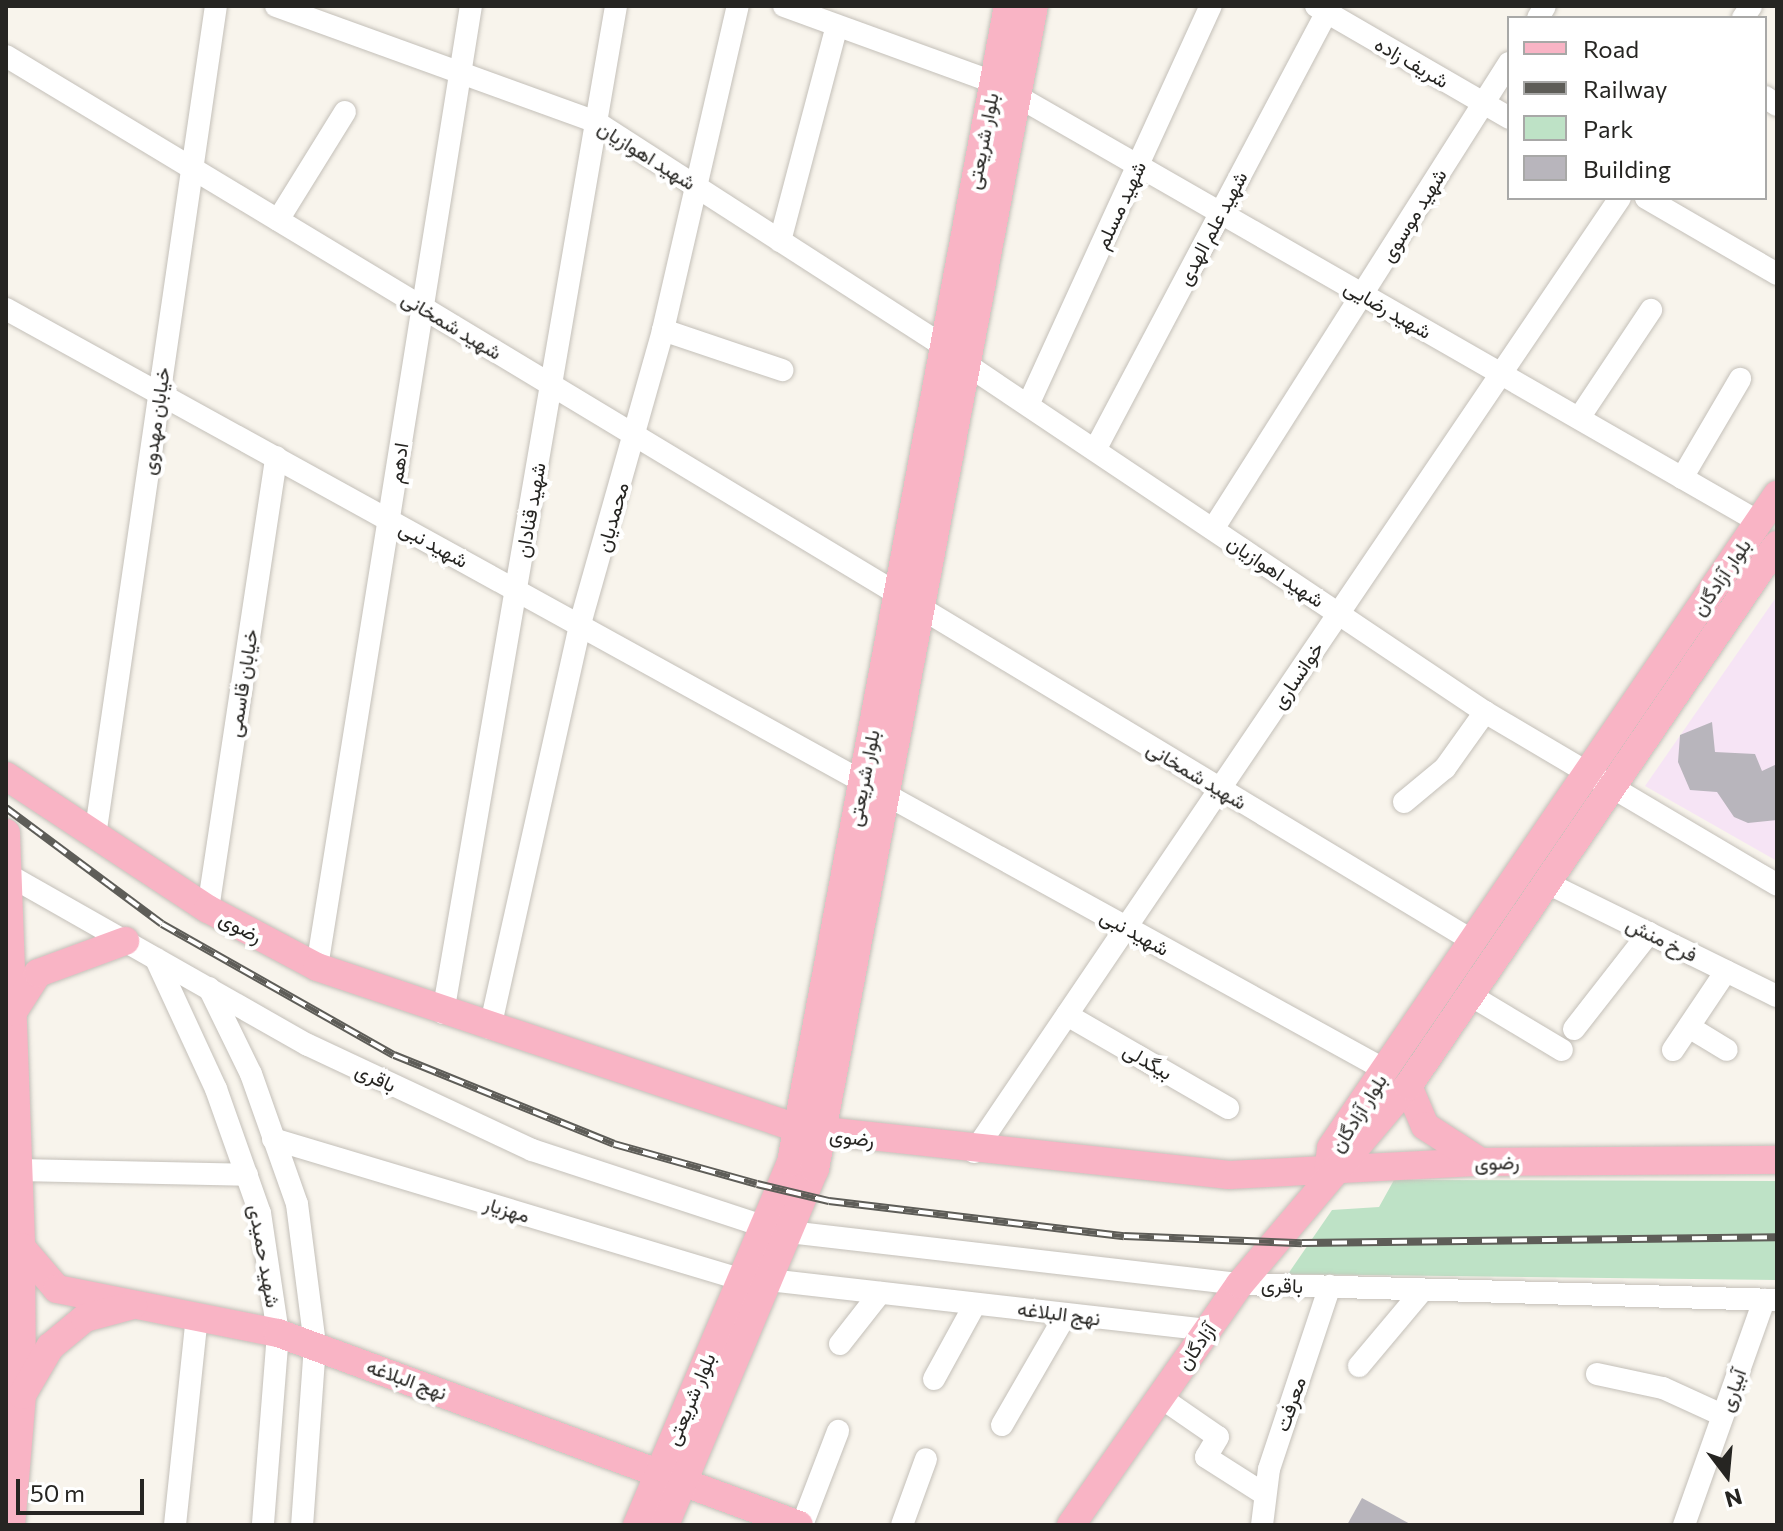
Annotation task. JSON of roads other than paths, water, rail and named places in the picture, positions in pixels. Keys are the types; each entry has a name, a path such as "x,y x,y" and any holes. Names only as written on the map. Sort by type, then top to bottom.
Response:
{"main road":[{"name":"بلوار شریعتی","path":"637,1525 672,1476 776,1229 810,1131 909,601 966,364 1005,89 1008,6"},
{"name":"بلوار شریعتی","path":"909,601 944,346 1005,89 1034,6"},
{"name":"بلوار آزادگان","path":"1328,1173 1331,1148 1470,995 1547,883 1599,780 1777,495"},
{"name":"بلوار آزادگان","path":"1396,1078 1473,941 1777,545"},
{"name":"رضوی","path":"6,776 208,909 317,967 443,1013 810,1131 974,1152 1194,1173 1328,1173 1480,1162 1777,1160"},
{"path":"6,833 12,877 17,1170 13,1285 22,1395 11,1525"},
{"path":"13,1012 38,973 125,941"},
{"path":"1396,1078 1425,1126 1480,1162"},
{"path":"6,1129 14,1100"},
{"name":"آزادگان","path":"1071,1525 1240,1284 1328,1173"},
{"name":"نهج البلاغه","path":"13,1233 57,1289 278,1333 800,1525"},
{"path":"6,1437 22,1395 50,1347 85,1318 139,1303"},
{"name":"بلوار شریعتی","path":"665,1525 672,1476"}],"street":[{"name":"خیابان مهدوی","path":"95,836 216,6"},
{"name":"شهید اهوازیان","path":"276,6 596,122 944,346"},
{"name":"ادهم","path":"317,967 471,6"},
{"name":"شهید قنادان","path":"443,1013 616,6"},
{"name":"محمدیان","path":"490,1028 580,624 663,330 738,6"},
{"name":"شهید رضایی","path":"784,6 1005,89 1759,522"},
{"name":"شهید مسلم","path":"1028,405 1211,6"},
{"name":"شریف زاده","path":"1324,8 1507,117"},
{"name":"شهید علم الهدی","path":"1095,450 1324,8"},
{"path":"780,241 837,26"},
{"name":"شهید شمخانی","path":"6,56 1473,941"},
{"name":"شهید موسوی","path":"1213,529 1507,66"},
{"path":"278,220 345,112"},
{"name":"خوانساری","path":"974,1152 1619,200"},
{"path":"1649,200 1777,274"},
{"name":"شهید نبی","path":"6,309 874,786 1396,1078"},
{"path":"1579,418 1651,310"},
{"path":"663,330 782,370"},
{"name":"شهید اهوازیان","path":"966,364 1485,712 1777,885"},
{"path":"1682,478 1740,379"},
{"name":"خیابان قاسمی","path":"208,909 276,457"},
{"path":"1404,802 1445,768 1485,712"},
{"name":"باقری","path":"12,877 308,1045 532,1150 776,1229 1240,1284 1421,1292 1770,1300"},
{"name":"فرخ منش","path":"1547,883 1777,996"},
{"path":"1574,1029 1649,933"},
{"name":"شهید حمیدی","path":"156,959 260,1213 278,1333 263,1525"},
{"path":"1673,1050 1726,971"},
{"name":"شهید حمیدی","path":"209,988 297,1204 315,1345 302,1525"},
{"path":"1470,995 1562,1050"},
{"name":"بیگدلی","path":"1067,1015 1228,1108"},
{"path":"1689,1027 1727,1050"},
{"name":"مهزیار","path":"273,1139 755,1279"},
{"path":"17,1170 247,1175"},
{"name":"نهج البلاغه","path":"755,1279 1207,1330"},
{"name":"معرفت","path":"1262,1525 1264,1494 1330,1286"},
{"path":"1359,1366 1421,1292"},
{"path":"840,1344 880,1293"},
{"name":"آبیاری","path":"1684,1525 1722,1415 1770,1300"},
{"path":"934,1379 975,1304"},
{"path":"1002,1425 1066,1314"},
{"path":"175,1525 197,1316"},
{"path":"1597,1374 1663,1388 1722,1415"},
{"path":"1160,1397 1218,1437 1206,1457 1264,1494"},
{"path":"800,1525 838,1431"},
{"path":"902,1525 926,1459"}],"railway":[{"path":"6,808 162,924 394,1055 614,1144 757,1184 829,1201 1124,1236 1302,1243 1777,1237"}]}
